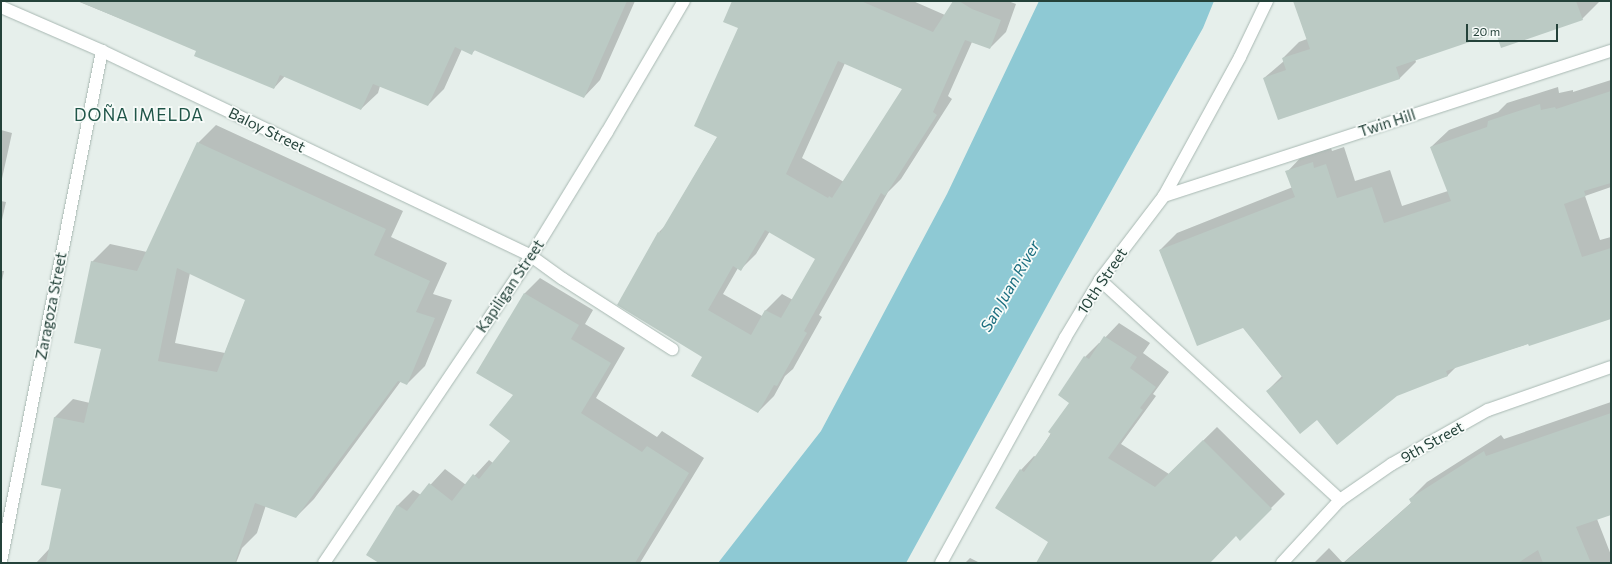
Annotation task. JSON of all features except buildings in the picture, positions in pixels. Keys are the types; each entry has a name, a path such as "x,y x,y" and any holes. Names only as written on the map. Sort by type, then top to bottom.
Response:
{"street":[{"name":"Kapiligan Street","path":"324,563 531,256 607,132 684,1"},
{"name":"10th Street","path":"941,563 1065,338 1100,280 1164,196 1240,57 1267,1"},
{"name":"Baloy Street","path":"1,7 102,51 531,256 563,279 672,349"},
{"name":"Zaragoza Street","path":"1,561 102,51"},
{"name":"Twin Hill","path":"1164,196 1611,51"},
{"path":"1100,280 1340,500"},
{"name":"9th Street","path":"1282,563 1340,500 1392,464 1488,410 1611,367"}],"water":[{"name":"San Juan River","path":"1039,1 1214,1 1203,28 1060,282 906,563 718,563 821,431 947,194"}],"district":[{"name":"DOÑA IMELDA","path":"139,115"}]}
